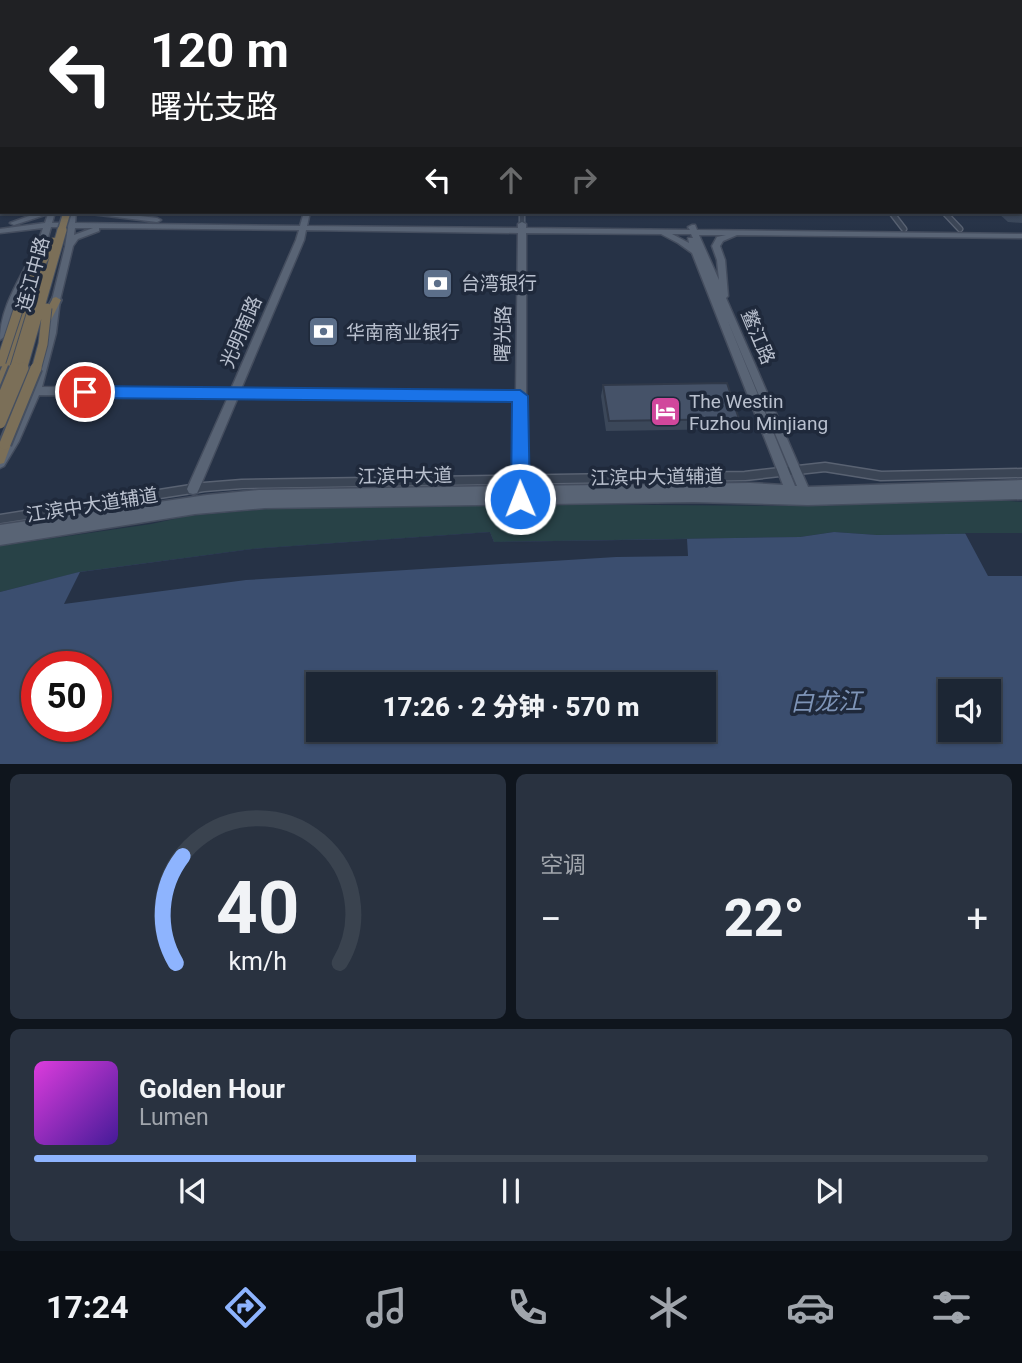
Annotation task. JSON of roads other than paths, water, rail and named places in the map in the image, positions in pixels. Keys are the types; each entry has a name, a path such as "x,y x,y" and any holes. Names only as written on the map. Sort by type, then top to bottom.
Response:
{"highway":[{"name":"连江中路","path":"0,405 18,360 43,245 67,217"},
{"name":"连江中路","path":"0,423 27,358 67,217"},
{"path":"0,383 10,360 43,245"},
{"path":"1,363 43,245"},
{"path":"3,442 32,387 46,329 46,294"},
{"path":"0,461 3,442 24,389 48,314 56,300"}],"main road":[{"path":"108,214 157,220"},
{"path":"306,223 307,214"},
{"path":"306,223 312,214"},
{"path":"0,230 49,217"},
{"path":"0,337 15,296 43,245 49,217"},
{"path":"67,217 120,225 306,223"},
{"path":"0,461 14,441 36,391 52,333 56,300 69,242 67,217"},
{"path":"0,230 31,219 67,217 522,227 960,229 1022,233"},
{"name":"光明南路","path":"193,489 306,223"},
{"path":"69,242 80,233 120,225"},
{"path":"522,227 657,231 690,229 742,232 1022,233"},
{"name":"曙光路","path":"520,489 522,227"},
{"name":"鳌江路","path":"690,229 696,255 793,495"},
{"name":"鳌江路","path":"690,229 725,303 807,496"},
{"path":"0,230 29,233 37,237 43,245"},
{"path":"657,231 681,240 696,255"},
{"path":"725,303 721,260 716,246 726,236 742,232"},
{"path":"43,245 58,235 69,242"},
{"path":"36,391 520,396"},
{"name":"江滨中大道","path":"807,496 1022,485"},
{"name":"江滨中大道","path":"0,539 243,504 520,489"},
{"name":"江滨中大道","path":"0,531 238,497 520,489 693,497 1022,494"}],"street":[{"name":"曙光路","path":"522,214 522,227"},
{"path":"893,214 904,229"},
{"path":"946,214 960,229"},
{"name":"江滨中大道辅道","path":"0,519 242,484 520,489 833,468 881,476 1022,473"}],"water":[{"name":"白龙江","path":"490,532 494,542 800,537 834,532 877,535 1022,533 1022,764 0,764 0,592 79,572 252,549"}],"place":[{"name":"台湾银行","path":"438,283"},
{"name":"华南商业银行","path":"323,332"},
{"name":"The Westin Fuzhou Minjiang","path":"666,412"}]}
